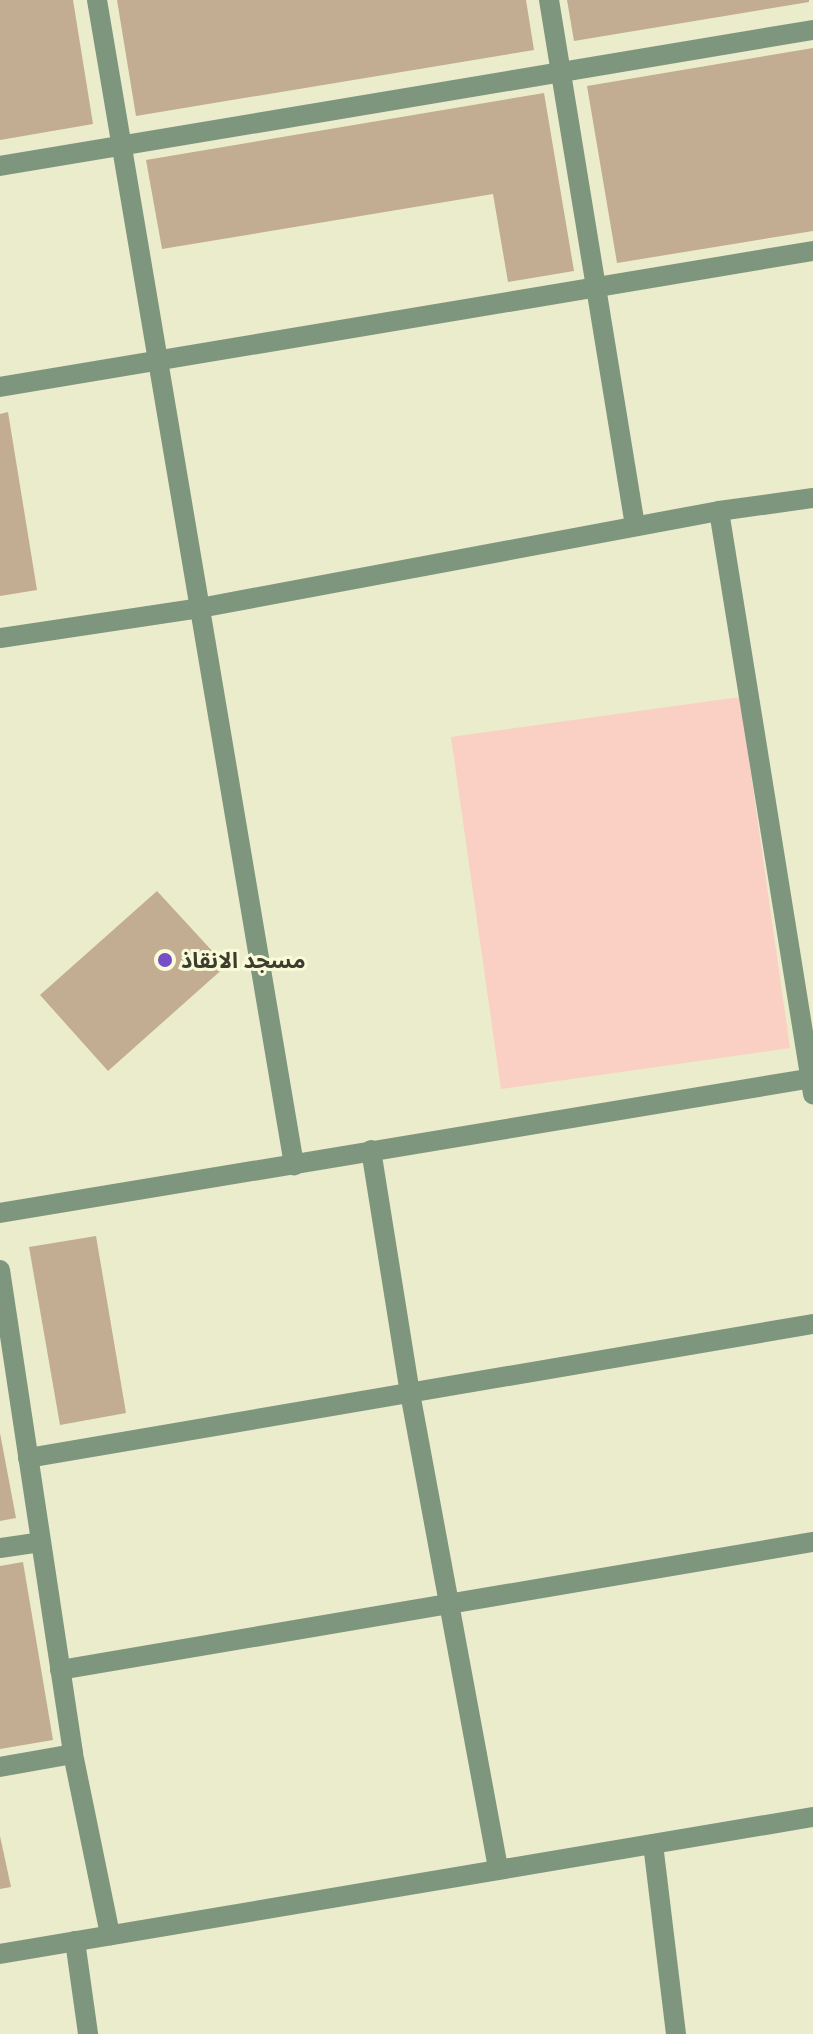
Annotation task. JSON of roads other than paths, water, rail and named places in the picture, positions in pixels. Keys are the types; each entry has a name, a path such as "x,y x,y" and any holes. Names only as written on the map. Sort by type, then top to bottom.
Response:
{"street":[{"path":"97,0 294,1165"},
{"path":"549,0 635,526"},
{"path":"0,166 813,30"},
{"path":"0,387 813,251"},
{"path":"0,638 200,608 635,526 813,498"},
{"path":"0,1213 371,1150 812,1083 719,511"},
{"path":"371,1150 410,1393 498,1870"},
{"path":"0,1270 4,1321 73,1754 110,1935"},
{"path":"28,1458 813,1324"},
{"path":"0,1548 41,1542"},
{"path":"60,1670 813,1542"},
{"path":"0,1767 73,1754"},
{"path":"0,1954 813,1817"},
{"path":"653,1844 676,2034"},
{"path":"75,1941 88,2034"}],"place":[{"name":"مسجد الانقاذ","path":"165,960"}]}
